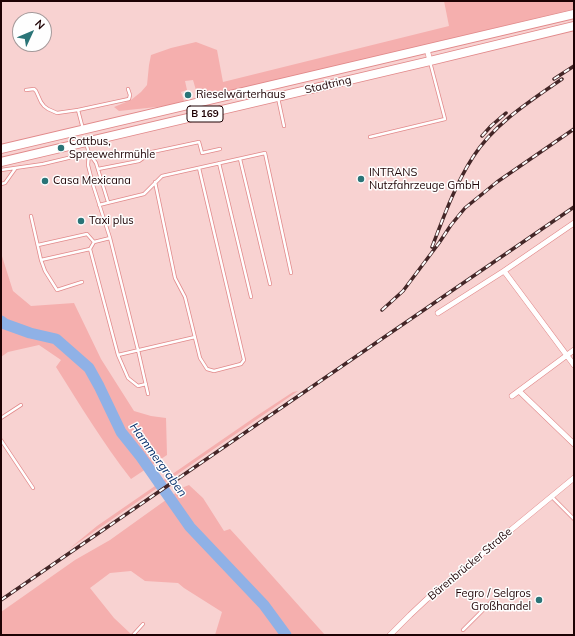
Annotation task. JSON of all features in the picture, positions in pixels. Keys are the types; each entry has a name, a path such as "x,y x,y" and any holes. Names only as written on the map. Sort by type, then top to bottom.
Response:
{"main road":[{"name":"B 169","path":"533,24 574,14"},
{"name":"Stadtring","path":"1,149 533,24"},
{"name":"B 169","path":"537,35 574,26"},
{"name":"Stadtring","path":"1,162 537,35"}],"street":[{"path":"533,24 537,35"},
{"path":"427,49 430,61"},
{"path":"275,85 278,97"},
{"path":"83,130 86,142"},
{"path":"438,313 504,271 574,223"},
{"path":"504,271 574,365"},
{"path":"512,396 574,350"},
{"path":"519,391 574,444"},
{"name":"Bärenbrücker Straße","path":"390,635 427,599 574,478"}],"lane":[{"path":"370,137 445,119 430,61"},
{"path":"26,90 34,89 44,106 57,113 129,99 130,95 128,89"},
{"path":"278,97 284,126"},
{"path":"78,110 83,130"},
{"path":"86,142 96,163 108,202"},
{"path":"98,169 139,161 152,152 199,142 202,153 220,149"},
{"path":"1,170 43,164 90,153"},
{"path":"90,153 88,165 110,238 148,394"},
{"path":"99,205 144,194 162,176 265,153 290,273"},
{"path":"240,159 270,284"},
{"path":"219,163 251,297"},
{"path":"1,184 5,183 15,168"},
{"path":"155,182 176,278 185,297 200,358 207,369 214,371 241,364 244,360 199,168"},
{"path":"30,216 45,271 58,290 82,282"},
{"path":"38,245 86,234 94,242"},
{"path":"110,238 94,242 90,249 118,355 128,378 138,386 146,384"},
{"path":"41,260 90,249"},
{"path":"118,355 195,337"},
{"path":"1,418 21,405"},
{"path":"1,440 33,488"},
{"path":"552,497 574,519"},
{"path":"463,630 492,601"},
{"path":"133,635 143,624"}],"shaded area":[{"path":"444,1 574,1 574,9 225,93 198,97 193,80 185,81 187,90 181,92 184,101 166,106 119,111 114,107 131,100 147,85 151,55 171,48 196,42 217,50 223,82 449,26"},
{"path":"1,253 13,291 31,306 74,303 101,359 134,411 151,416 166,418 167,455 131,479 101,438 56,367 61,360 39,345 8,352 1,357"},
{"path":"298,391 69,549 97,526 258,415 293,392"},
{"path":"189,485 203,498 224,531 230,529 325,635 215,635 222,612 178,583 145,581 131,571 110,573 90,588 114,618 131,634 130,635 1,635 1,612 75,560 110,540 184,487"}],"waterway":[{"name":"Hammergraben","path":"1,321 5,324 30,333 56,339 89,368 121,432 141,457 190,527 264,605 286,635"}],"railway":[{"path":"554,79 574,66"},
{"path":"432,247 455,190 473,157 482,145 491,134 513,114 562,79"},
{"path":"482,136 506,113"},
{"path":"382,310 403,291 465,208 497,182 574,129"},
{"path":"1,600 574,207"}],"place":[{"name":"Rieselwärterhaus","path":"188,95"},
{"name":"Cottbus, Spreewehrmühle","path":"61,148"},
{"name":"INTRANS Nutzfahrzeuge GmbH","path":"361,179"},
{"name":"Casa Mexicana","path":"45,181"},
{"name":"Taxi plus","path":"81,221"},
{"name":"Fegro / Selgros Großhandel","path":"539,600"}]}
